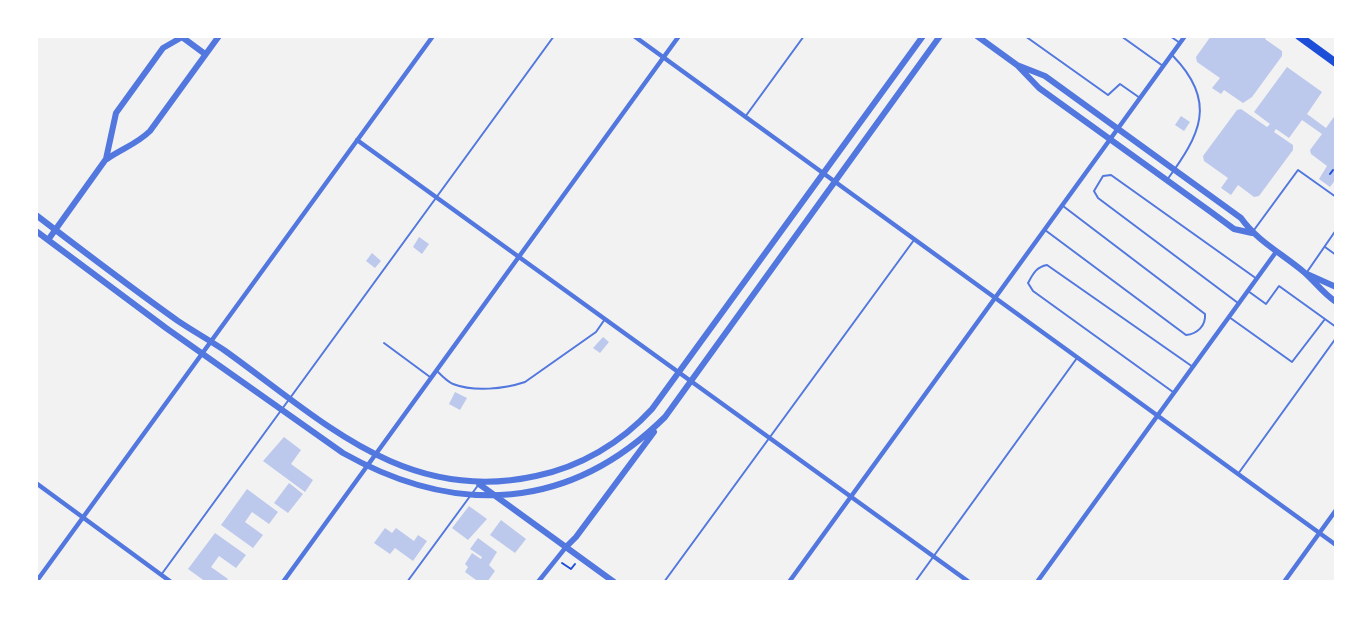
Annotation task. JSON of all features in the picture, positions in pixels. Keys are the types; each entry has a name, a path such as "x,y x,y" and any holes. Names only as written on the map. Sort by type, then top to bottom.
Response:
{"main road":[{"path":"1299,36 1336,63"}],"street":[{"path":"48,240 106,159 123,147 140,140 150,131 219,36"},
{"path":"36,582 433,36"},
{"path":"634,36 1336,545"},
{"path":"283,582 679,36"},
{"path":"36,215 180,322 375,454 430,477 479,484 504,483 542,475 595,454 644,418 923,36"},
{"path":"538,582 576,537 665,417 940,36"},
{"path":"977,36 1017,65 1039,88 1234,229 1251,233"},
{"path":"789,582 1185,36"},
{"path":"106,159 116,113 163,48 183,37 205,54"},
{"path":"1017,65 1046,76 1241,218 1251,233 1306,274 1336,287"},
{"path":"357,140 969,582"},
{"path":"36,231 282,409 366,466 413,485 470,495 495,496 557,485 595,470 636,444 665,417"},
{"path":"1037,582 1276,252"},
{"path":"1306,274 1321,292 1336,302"},
{"path":"36,483 171,582"},
{"path":"479,484 614,582"},
{"path":"1284,582 1336,510"}],"lane":[{"path":"161,575 554,36"},
{"path":"745,117 804,36"},
{"path":"1025,36 1108,95 1120,84 1140,98"},
{"path":"1121,36 1163,66"},
{"path":"1170,36 1180,43"},
{"path":"1167,180 1193,144 1199,129 1199,110 1195,87 1188,72 1171,55"},
{"path":"1251,233 1298,170 1336,197"},
{"path":"1239,303 1098,198 1094,191 1103,176 1111,175 1257,279"},
{"path":"1045,230 1186,335 1193,335 1201,329 1206,320 1205,314 1063,205"},
{"path":"1306,274 1336,230"},
{"path":"664,582 914,240"},
{"path":"1325,247 1336,255"},
{"path":"1174,393 1033,291 1028,283 1033,273 1041,266 1047,265 1193,367"},
{"path":"1248,291 1266,304 1279,286 1336,327"},
{"path":"1229,317 1292,362 1325,319"},
{"path":"435,371 453,384 491,388 514,386 525,382 596,332 605,320"},
{"path":"1238,474 1336,338"},
{"path":"384,343 430,377"},
{"path":"915,582 1077,357"},
{"path":"407,582 479,484"}],"path":[{"path":"1330,174 1333,170"},
{"path":"562,563 571,569 575,564"}],"building":[{"path":"1211,36 1267,36 1265,39 1282,51 1282,56 1252,97 1243,103 1224,90 1221,94 1212,88 1220,78 1197,62 1196,57"},
{"path":"1287,67 1322,92 1307,114 1326,128 1336,114 1336,179 1330,187 1319,179 1327,166 1311,154 1310,150 1322,134 1302,120 1289,138 1276,129 1274,132 1293,145 1293,150 1259,196 1254,197 1238,185 1231,195 1221,188 1228,178 1204,161 1203,156 1237,110 1241,109 1267,127 1270,124 1254,112"},
{"path":"1181,116 1190,122 1184,131 1175,125"},
{"path":"419,237 429,244 422,254 413,247"},
{"path":"372,253 381,261 375,268 366,261"},
{"path":"603,337 609,342 600,353 593,348"},
{"path":"455,392 467,398 460,410 449,404"},
{"path":"284,437 301,450 291,464 313,480 305,492 263,461"},
{"path":"289,483 303,494 288,513 274,503"},
{"path":"247,489 278,512 269,524 252,512 245,522 263,535 253,548 221,525"},
{"path":"469,506 487,519 468,540 452,528"},
{"path":"501,520 526,539 515,553 490,535"},
{"path":"385,528 392,533 396,528 414,541 418,535 427,541 413,561 395,548 390,554 374,543"},
{"path":"215,533 246,555 236,568 219,556 211,567 228,579 226,582 206,582 188,569"},
{"path":"478,538 497,552 489,565 495,571 487,582 479,582 465,572 468,567 465,564 472,553 481,559 482,557 470,549"}]}
